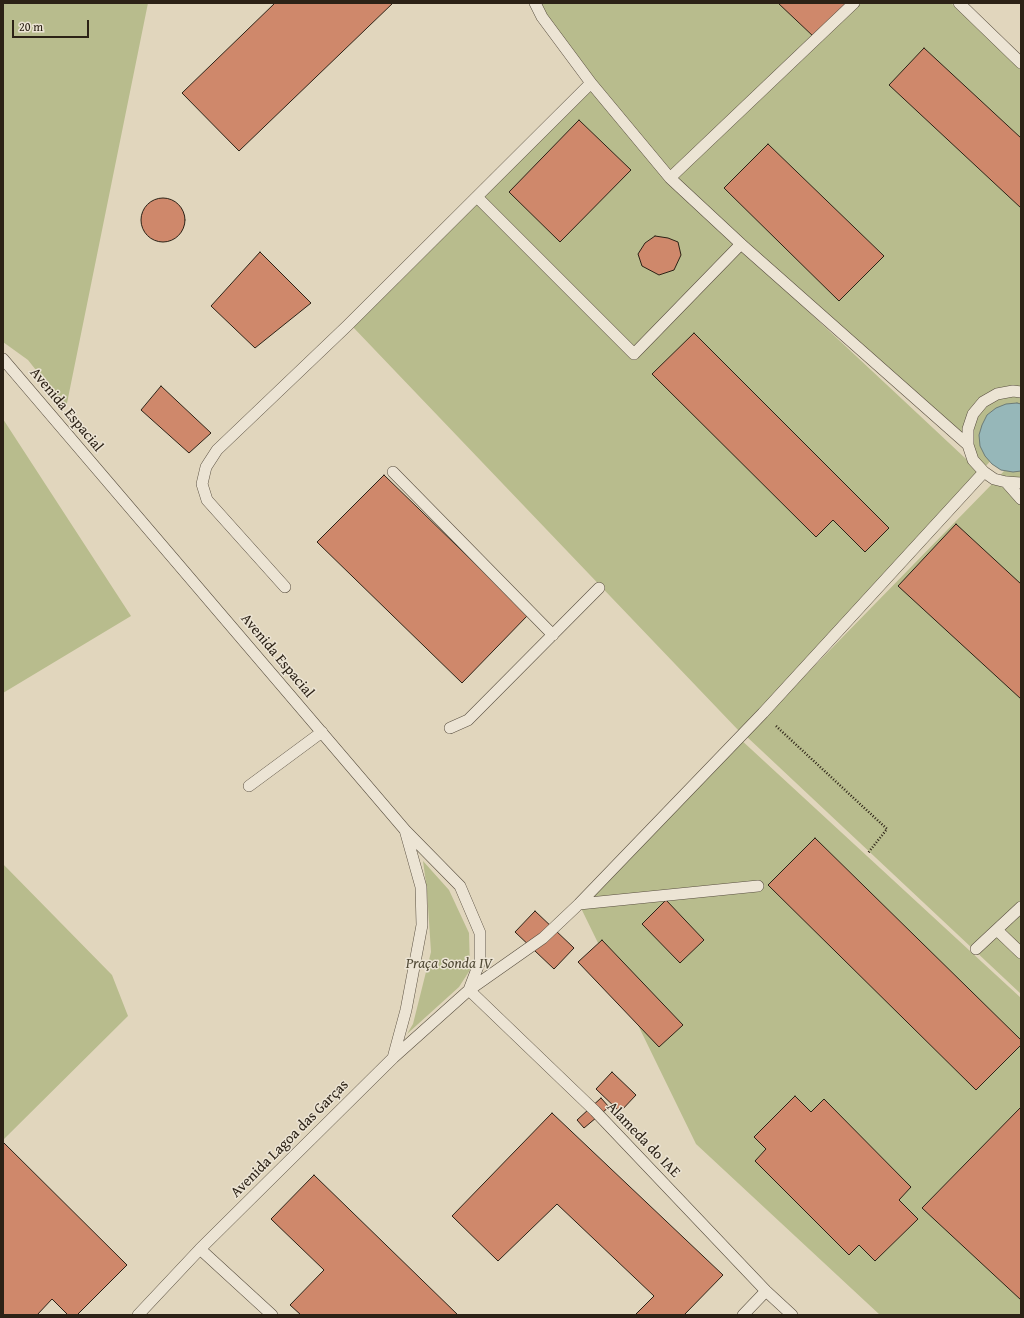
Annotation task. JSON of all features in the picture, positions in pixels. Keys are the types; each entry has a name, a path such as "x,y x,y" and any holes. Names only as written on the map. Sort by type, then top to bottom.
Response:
{"lane":[{"path":"535,3 542,17 591,83 670,178 741,244 968,445"},
{"path":"670,178 854,3"},
{"path":"959,3 1021,63"},
{"path":"285,587 207,500 202,484 206,468 217,450 347,326 591,83"},
{"path":"477,196 634,354 741,244"},
{"name":"Avenida Espacial","path":"3,359 405,830 460,886 480,933 480,962 469,990"},
{"path":"1021,392 1013,391 997,394 983,402 973,414 968,429 968,445 973,460 984,472 994,479 1006,482 1021,483"},
{"path":"393,472 553,635"},
{"name":"Avenida Lagoa das Garças","path":"138,1315 200,1249 393,1058 469,990 543,938 579,904 762,713 984,472"},
{"path":"1006,482 1021,499"},
{"path":"450,728 468,720 600,588"},
{"path":"249,786 322,732"},
{"path":"393,1058 406,1010 422,925 421,887 405,830"},
{"path":"579,904 758,886"},
{"path":"976,949 1021,907"},
{"path":"997,930 1021,952"},
{"name":"Alameda do IAE","path":"469,990 595,1111 766,1290 792,1315"},
{"path":"200,1249 272,1315"},
{"path":"743,1315 766,1290"}],"path":[{"path":"762,713 887,829 868,853"}],"green space":[{"path":"3,3 148,3 66,408 28,360 3,342"},
{"path":"535,3 854,3 670,178"},
{"path":"861,3 951,3 1021,70 1021,427 985,467 672,178"},
{"path":"592,87 669,181 980,472 740,732 352,326"},
{"path":"3,419 131,616 3,693"},
{"path":"1021,452 1021,994 746,736 995,481"},
{"path":"739,738 1021,998 1021,1315 880,1315 696,1144 579,904"},
{"name":"Praça Sonda IV","path":"423,861 449,890 469,933 470,970 459,987 407,1034 413,1024 431,952 427,891"},
{"path":"3,864 112,975 128,1016 3,1140"}],"water":[{"path":"1006,404 1021,404 1021,471 1013,472 1001,470 992,464 985,456 980,446 979,435 987,415 996,408"}],"building":[{"path":"275,3 393,3 239,151 182,93"},
{"path":"778,3 846,3 814,37"},
{"path":"924,48 1021,138 1021,208 889,85"},
{"path":"579,120 631,170 560,242 509,192"},
{"path":"768,144 884,256 839,301 724,188"},
{"path":"159,198 167,198 172,199 179,204 184,211 184,229 179,236 172,241 159,242 151,239 144,232 141,224 141,216 144,208 151,201"},
{"path":"655,236 668,238 678,242 681,255 674,270 659,275 642,266 638,254 645,243"},
{"path":"260,252 311,303 255,348 211,306"},
{"path":"694,333 889,528 865,552 833,520 816,537 652,374"},
{"path":"161,386 211,433 189,453 141,410"},
{"path":"384,475 528,615 462,683 317,542"},
{"path":"956,524 1021,584 1021,699 898,586"},
{"path":"815,838 1021,1040 1021,1045 976,1090 768,885"},
{"path":"666,900 704,940 680,963 642,924"},
{"path":"535,911 574,948 554,969 515,932"},
{"path":"602,940 683,1025 659,1047 578,962"},
{"path":"612,1072 636,1095 620,1112 596,1089"},
{"path":"795,1096 811,1112 824,1099 911,1187 899,1200 918,1219 875,1261 859,1245 849,1255 755,1161 766,1149 754,1137"},
{"path":"601,1098 609,1107 584,1128 577,1120"},
{"path":"1021,1107 1021,1300 922,1208"},
{"path":"552,1113 723,1275 684,1315 635,1315 654,1296 557,1204 498,1261 452,1216"},
{"path":"3,1142 127,1265 77,1315 68,1315 52,1299 37,1315 3,1315"},
{"path":"314,1175 458,1315 301,1315 290,1305 324,1270 271,1219"}]}
